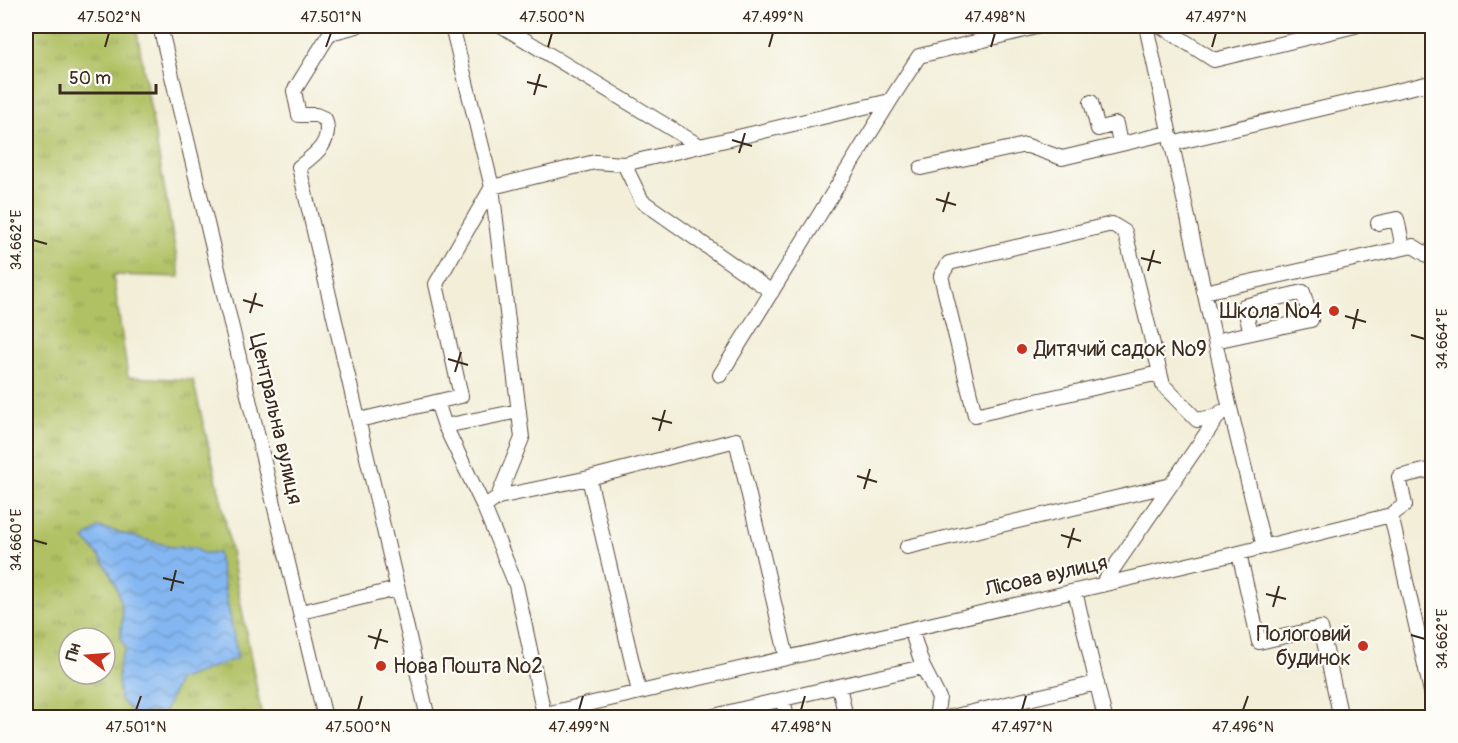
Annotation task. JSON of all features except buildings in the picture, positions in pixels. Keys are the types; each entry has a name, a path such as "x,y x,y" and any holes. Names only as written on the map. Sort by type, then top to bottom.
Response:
{"street":[{"name":"Центральна вулиця","path":"160,26 325,717"},
{"path":"357,26 330,33 294,92 299,115 316,115 325,119 328,128 325,143 299,167 428,717"},
{"path":"452,26 492,187 522,438 498,498"},
{"path":"502,26 700,146"},
{"path":"720,375 919,56 1040,26"},
{"path":"1146,26 1228,400 1264,547"},
{"path":"1161,26 1214,60 1355,26"},
{"path":"921,168 1025,145 1062,158 1120,144 1170,139 1426,84"},
{"path":"359,420 461,396 436,284 492,187 595,162 624,164 890,101"},
{"path":"1091,102 1098,129 1116,124 1120,144"},
{"path":"624,164 642,201 771,292"},
{"path":"1378,223 1396,219 1403,248"},
{"path":"1159,373 975,415 941,276 949,263 1112,224 1125,232 1162,385 1197,420 1218,416"},
{"path":"1204,292 1413,246 1432,258"},
{"path":"1215,341 1311,320 1303,292 1244,306 1251,333"},
{"path":"1102,585 1228,400"},
{"path":"437,402 445,426 484,507 516,585 544,714"},
{"path":"445,426 519,411"},
{"path":"484,507 498,498 589,478 736,440 787,658"},
{"path":"1432,469 1399,477 1405,505 1391,515 1429,665 1432,696"},
{"path":"589,478 639,692"},
{"path":"907,547 1171,485"},
{"name":"Лісова вулиця","path":"528,717 581,712 639,692 1239,553 1391,515"},
{"path":"1239,553 1259,642 1321,628 1341,717"},
{"path":"301,612 397,589"},
{"path":"1075,591 1105,717"},
{"path":"911,629 923,667 939,698 936,717"},
{"path":"706,717 923,667"},
{"path":"947,717 1097,684"},
{"path":"839,686 846,717"},
{"path":"783,699 787,717"}],"green space":[{"path":"26,26 136,26 180,277 113,275 128,377 193,380 222,503 262,717 26,717"}],"water":[{"path":"99,527 172,547 194,547 202,553 218,553 238,658 178,680 165,711 135,714 120,700 119,668 126,649 121,637 123,615 120,599 109,571 84,539"}],"place":[{"name":"Школа №4","path":"1334,311"},
{"name":"Дитячий садок №9","path":"1022,349"},
{"name":"Пологовий будинок","path":"1363,646"},
{"name":"Нова Пошта №2","path":"381,666"}]}
